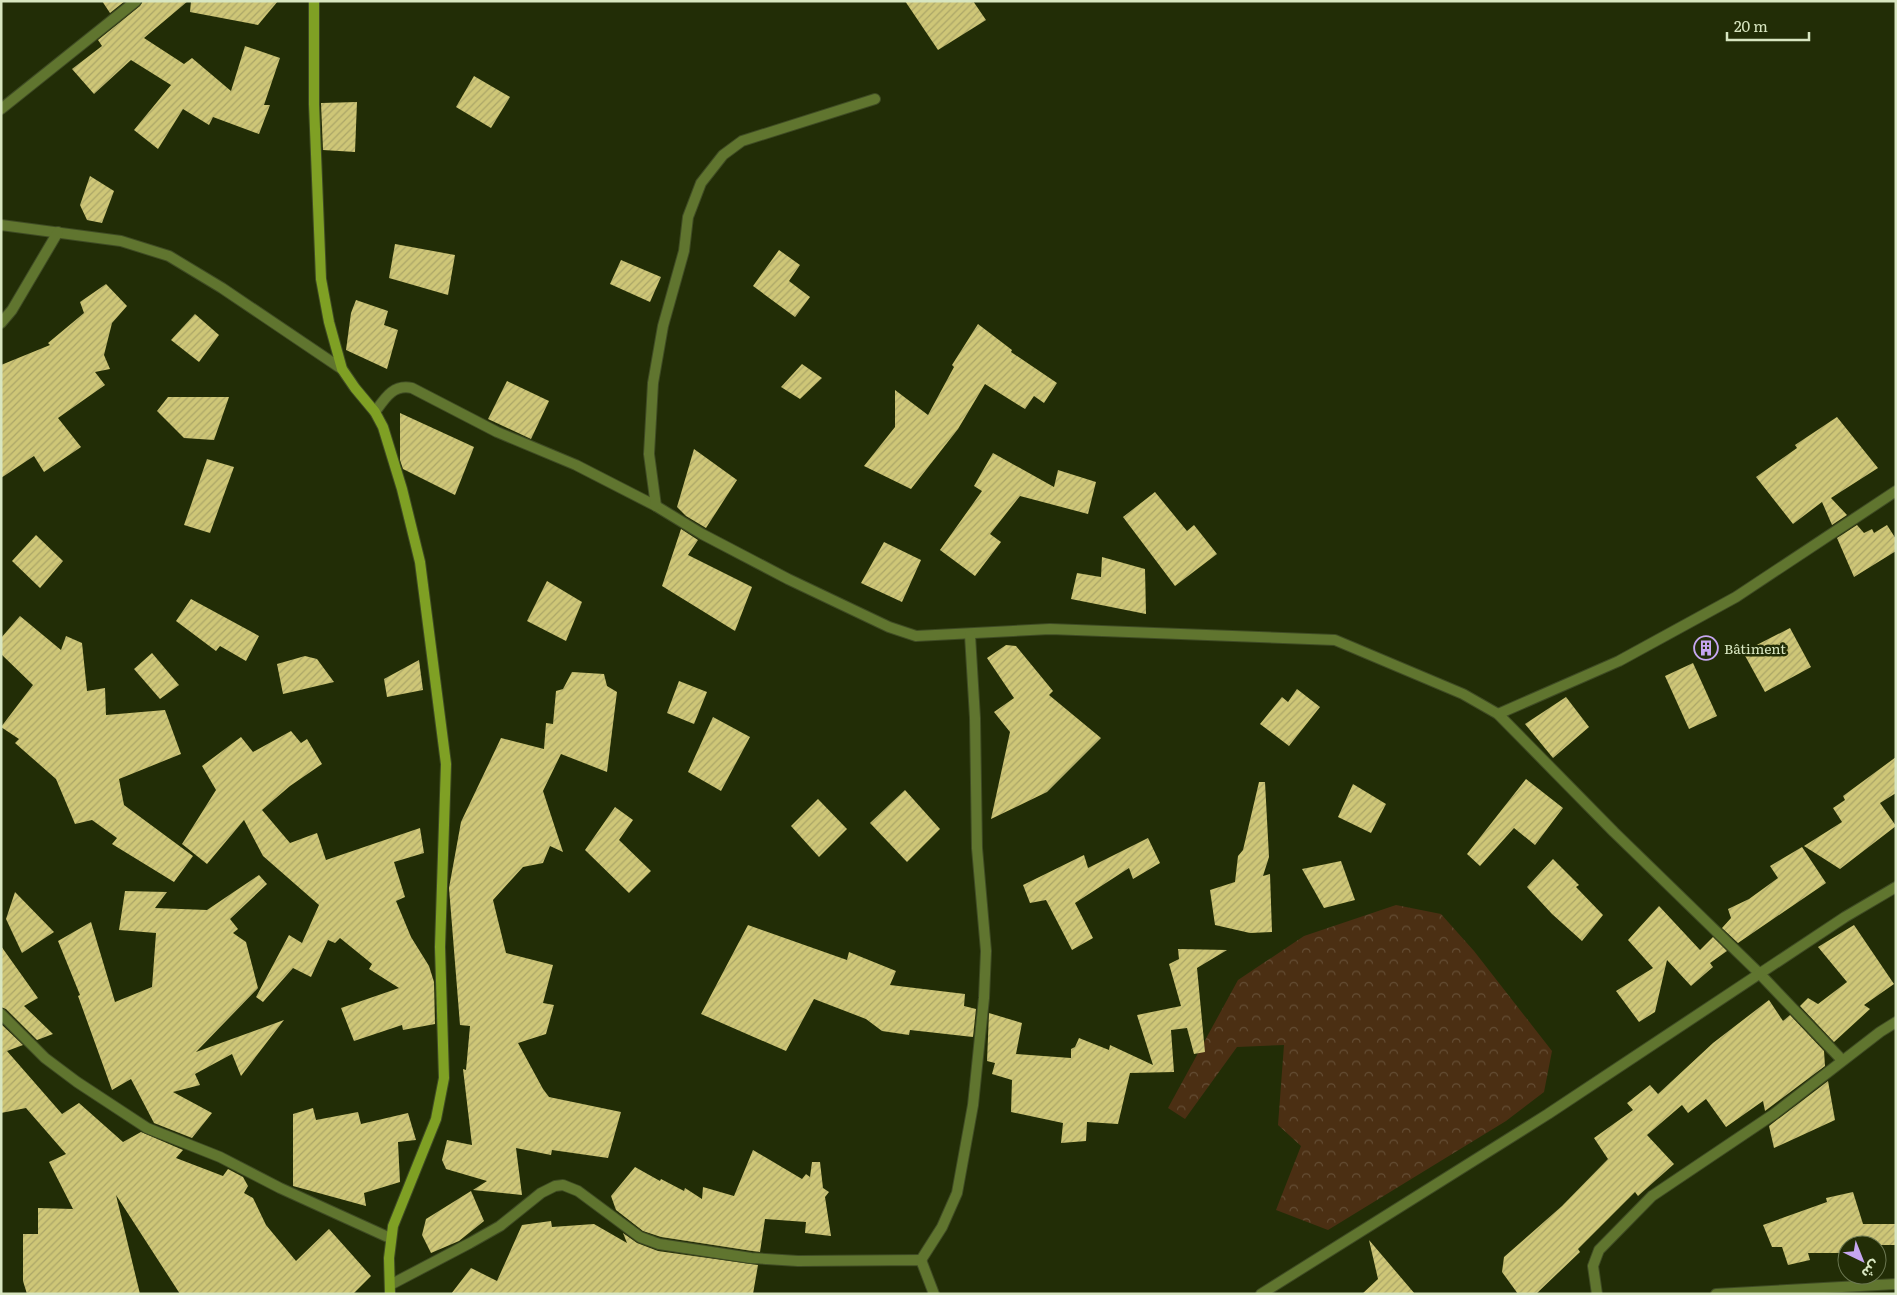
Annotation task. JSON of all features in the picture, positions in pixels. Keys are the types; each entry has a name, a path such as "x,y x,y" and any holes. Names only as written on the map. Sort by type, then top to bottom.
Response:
{"street":[{"path":"1,109 136,1"},
{"path":"314,1 314,104 321,279 328,322 342,369 375,412 383,427 402,489 420,562 446,764 440,947 444,1078 436,1119 393,1226 390,1238 390,1290"},
{"path":"656,506 649,454 653,383 663,326 684,251 688,217 702,183 723,155 742,141 875,99"},
{"path":"1,225 122,241 169,256 222,288 342,369"},
{"path":"1,323 12,310 58,232"},
{"path":"375,412 392,391 403,386 412,388 497,432 576,465 656,506 702,534 788,579 890,627 916,636 1050,629 1334,640 1430,678 1498,714 1614,832 1759,974 1842,1060"},
{"path":"1498,714 1619,661 1736,596 1896,491"},
{"path":"921,1260 942,1227 957,1193 973,1105 984,998 986,951 977,848 975,718 970,634"},
{"path":"1261,1294 1548,1114 1896,886"},
{"path":"1,1014 61,1070 147,1128 220,1157 272,1184 390,1238"},
{"path":"1597,1294 1593,1266 1594,1258 1602,1245 1620,1228 1672,1181 1774,1114 1842,1060 1896,1022"},
{"path":"390,1290 485,1234 541,1194 555,1186 563,1185 578,1191 640,1237 660,1244 751,1258 789,1261 921,1260"},
{"path":"921,1260 934,1294"},
{"path":"1716,1294 1896,1284"}],"green space":[{"path":"1396,905 1441,914 1474,951 1552,1051 1544,1092 1506,1121 1328,1230 1276,1210 1301,1146 1278,1125 1284,1045 1237,1047 1185,1119 1168,1108 1238,980 1304,936"}],"building":[{"path":"102,1 125,1 110,13"},
{"path":"143,1 188,1 144,38 184,64 192,58 231,91 245,46 280,58 264,105 270,105 259,134 213,117 209,125 183,109 158,149 134,130 171,85 131,60 94,94 72,69 102,46 98,40 140,6"},
{"path":"191,1 278,1 258,25 190,12"},
{"path":"905,1 973,1 986,20 938,50"},
{"path":"474,76 510,97 491,128 456,107"},
{"path":"357,102 355,152 323,150 321,103"},
{"path":"90,176 114,191 102,223 87,220 80,205"},
{"path":"395,244 455,255 448,295 389,278"},
{"path":"779,250 800,265 789,281 810,297 795,317 753,286"},
{"path":"621,260 661,277 650,302 610,284"},
{"path":"106,284 127,306 112,323 104,355 110,369 95,372 105,385 58,418 81,447 44,472 34,456 1,478 1,365 50,345 48,343 84,313 80,302"},
{"path":"356,300 388,311 384,325 398,330 387,369 346,350 351,313"},
{"path":"195,314 219,335 199,362 171,340"},
{"path":"978,324 1012,350 1011,352 1057,383 1044,403 1034,396 1025,409 985,384 958,429 911,489 864,466 895,427 895,390 928,415 954,367 952,365"},
{"path":"802,364 822,378 800,399 781,387"},
{"path":"507,381 549,401 531,439 488,419"},
{"path":"168,397 229,397 214,440 184,438 157,411"},
{"path":"400,413 474,447 455,495 403,469 400,460"},
{"path":"1837,417 1878,468 1831,498 1847,515 1832,525 1822,502 1793,524 1756,477 1797,448 1795,445"},
{"path":"694,449 737,480 706,528 686,516 677,507"},
{"path":"993,453 1054,487 1058,470 1096,482 1088,514 1020,496 990,534 1001,542 975,576 940,550 982,491 974,486"},
{"path":"207,459 234,467 210,533 184,525"},
{"path":"1155,492 1187,531 1194,525 1217,554 1175,586 1123,517"},
{"path":"1857,525 1864,533 1872,529 1874,533 1887,525 1896,539 1896,551 1854,577 1837,538"},
{"path":"681,529 698,540 688,555 752,587 735,631 662,586"},
{"path":"36,535 63,561 40,588 12,561"},
{"path":"884,542 921,560 902,602 861,583"},
{"path":"1102,557 1145,569 1146,614 1071,599 1077,573 1101,577"},
{"path":"547,581 582,602 566,641 527,621"},
{"path":"191,599 259,636 246,661 220,646 216,651 176,621"},
{"path":"20,616 61,650 66,636 82,643 87,691 105,688 106,715 165,710 181,754 119,779 124,805 193,856 174,882 112,844 117,838 92,820 75,824 56,779 15,743 19,739 1,727 33,685 1,654 1,638"},
{"path":"1790,628 1811,667 1765,692 1743,652"},
{"path":"1006,645 1016,646 1053,691 1049,695 1101,738 1047,792 991,819 1010,732 994,712 1014,698 987,658"},
{"path":"152,653 179,685 160,699 134,669"},
{"path":"305,656 317,659 334,682 283,694 277,664"},
{"path":"419,660 423,690 387,697 384,679"},
{"path":"1693,663 1717,716 1689,729 1665,676"},
{"path":"572,672 604,674 607,686 617,692 607,772 561,754 543,791 563,852 550,846 543,863 523,867 493,900 506,953 553,965 543,1003 554,1005 546,1034 518,1043 543,1089 549,1097 621,1112 608,1158 552,1150 551,1155 516,1148 522,1195 473,1190 487,1181 446,1169 442,1160 447,1140 472,1145 463,1069 466,1070 470,1026 460,1025 449,888 461,822 501,738 544,749 546,723 553,724 556,691 563,689"},
{"path":"679,681 707,692 694,724 667,713"},
{"path":"1297,689 1320,707 1289,746 1260,724 1282,697 1288,702"},
{"path":"1566,697 1589,727 1553,758 1525,724"},
{"path":"713,717 750,737 721,791 688,772"},
{"path":"291,731 301,743 307,739 322,764 290,786 262,810 290,843 317,833 326,860 420,828 424,853 394,862 405,897 396,901 411,937 429,966 434,982 435,1024 403,1030 402,1025 354,1041 341,1008 399,988 369,969 372,964 340,938 335,943 328,940 311,977 293,968 263,1002 256,997 289,935 302,943 319,905 263,856 244,820 207,864 182,844 216,790 202,766 241,737 253,752"},
{"path":"1896,757 1896,793 1880,803 1896,826 1840,869 1804,846 1842,822 1833,808 1845,800 1843,796"},
{"path":"1526,779 1563,808 1535,845 1514,828 1480,866 1467,854"},
{"path":"1259,782 1265,782 1269,857 1263,876 1270,874 1272,932 1250,933 1215,925 1210,890 1235,882 1238,856 1243,850"},
{"path":"1353,784 1386,804 1371,833 1338,817"},
{"path":"905,790 940,829 907,862 870,823"},
{"path":"818,799 847,829 819,857 791,826"},
{"path":"615,807 633,820 619,840 651,871 629,893 585,850"},
{"path":"1148,838 1160,863 1133,879 1129,868 1075,903 1093,938 1072,950 1046,900 1030,903 1023,885 1084,855 1088,868"},
{"path":"1802,847 1826,883 1738,943 1722,928 1731,918 1728,909 1749,899 1778,878 1770,866"},
{"path":"1553,859 1579,885 1576,887 1603,915 1582,941 1552,914 1527,887"},
{"path":"1341,861 1355,900 1324,908 1302,869"},
{"path":"259,875 267,884 230,919 238,929 233,933 246,942 258,988 196,1052 284,1020 241,1076 232,1054 195,1074 200,1085 173,1092 212,1113 192,1138 154,1123 131,1079 112,1090 78,996 80,995 58,941 91,922 115,1002 152,987 156,933 119,930 125,891 167,892 155,908 207,910"},
{"path":"15,892 54,932 22,953 6,919"},
{"path":"1659,906 1700,950 1713,937 1727,951 1710,963 1713,967 1691,986 1667,960 1655,1012 1639,1022 1616,991 1653,968 1628,940"},
{"path":"748,925 847,960 849,952 896,971 890,985 965,994 964,1006 976,1009 973,1037 910,1030 909,1035 882,1031 866,1019 814,999 786,1051 701,1014"},
{"path":"1854,925 1894,984 1864,1005 1870,1009 1834,1042 1800,1006 1808,998 1818,1004 1847,982 1818,947"},
{"path":"1,946 38,998 24,1006 53,1034 37,1040 6,1009 1,1007"},
{"path":"1178,949 1227,950 1197,968 1205,1052 1194,1054 1187,1028 1171,1030 1174,1072 1130,1073 1118,1124 1087,1122 1086,1141 1061,1143 1063,1123 1011,1112 1012,1080 992,1074 995,1063 987,1061 989,1013 1022,1023 1016,1054 1071,1058 1071,1049 1075,1047 1079,1038 1109,1050 1110,1045 1153,1065 1137,1015 1181,1006 1169,964 1179,959"},
{"path":"1769,1000 1783,1021 1790,1015 1824,1051 1825,1066 1765,1111 1763,1101 1726,1127 1706,1099 1688,1113 1682,1105 1647,1135 1674,1164 1638,1196 1635,1192 1578,1249 1580,1252 1536,1294 1518,1294 1502,1272 1504,1257 1562,1206 1608,1159 1594,1138 1633,1110 1627,1103 1650,1085 1658,1094 1713,1043"},
{"path":"1,1024 23,1045 7,1051 62,1114 79,1103 123,1142 141,1132 183,1150 176,1158 223,1176 228,1169 243,1177 248,1186 244,1193 253,1198 266,1225 296,1261 329,1229 371,1276 353,1294 180,1294 116,1195 140,1294 27,1294 23,1281 23,1234 38,1234 38,1208 73,1209 49,1162 66,1154 26,1108 1,1113"},
{"path":"1828,1081 1835,1120 1774,1148 1769,1126"},
{"path":"313,1108 316,1120 358,1112 361,1124 408,1113 416,1140 398,1142 400,1182 364,1193 366,1206 293,1186 293,1114"},
{"path":"753,1150 802,1179 806,1174 810,1177 812,1162 820,1162 823,1188 829,1192 825,1197 831,1236 805,1233 806,1222 765,1219 760,1252 661,1237 643,1231 616,1210 611,1196 635,1167 660,1181 661,1179 684,1191 685,1188 702,1199 703,1187 734,1196"},
{"path":"471,1191 484,1221 459,1241 431,1253 422,1235 426,1219"},
{"path":"1853,1192 1863,1224 1896,1224 1896,1245 1887,1245 1887,1235 1837,1235 1837,1253 1808,1253 1810,1260 1788,1265 1782,1247 1772,1247 1763,1225 1827,1202 1826,1198"},
{"path":"551,1221 552,1227 594,1224 627,1243 623,1233 637,1243 658,1251 758,1265 753,1294 451,1294 471,1268 497,1281 522,1225"},
{"path":"1369,1240 1415,1294 1362,1294 1378,1279"}],"place":[{"name":"Bâtiment","path":"1706,648"}]}
